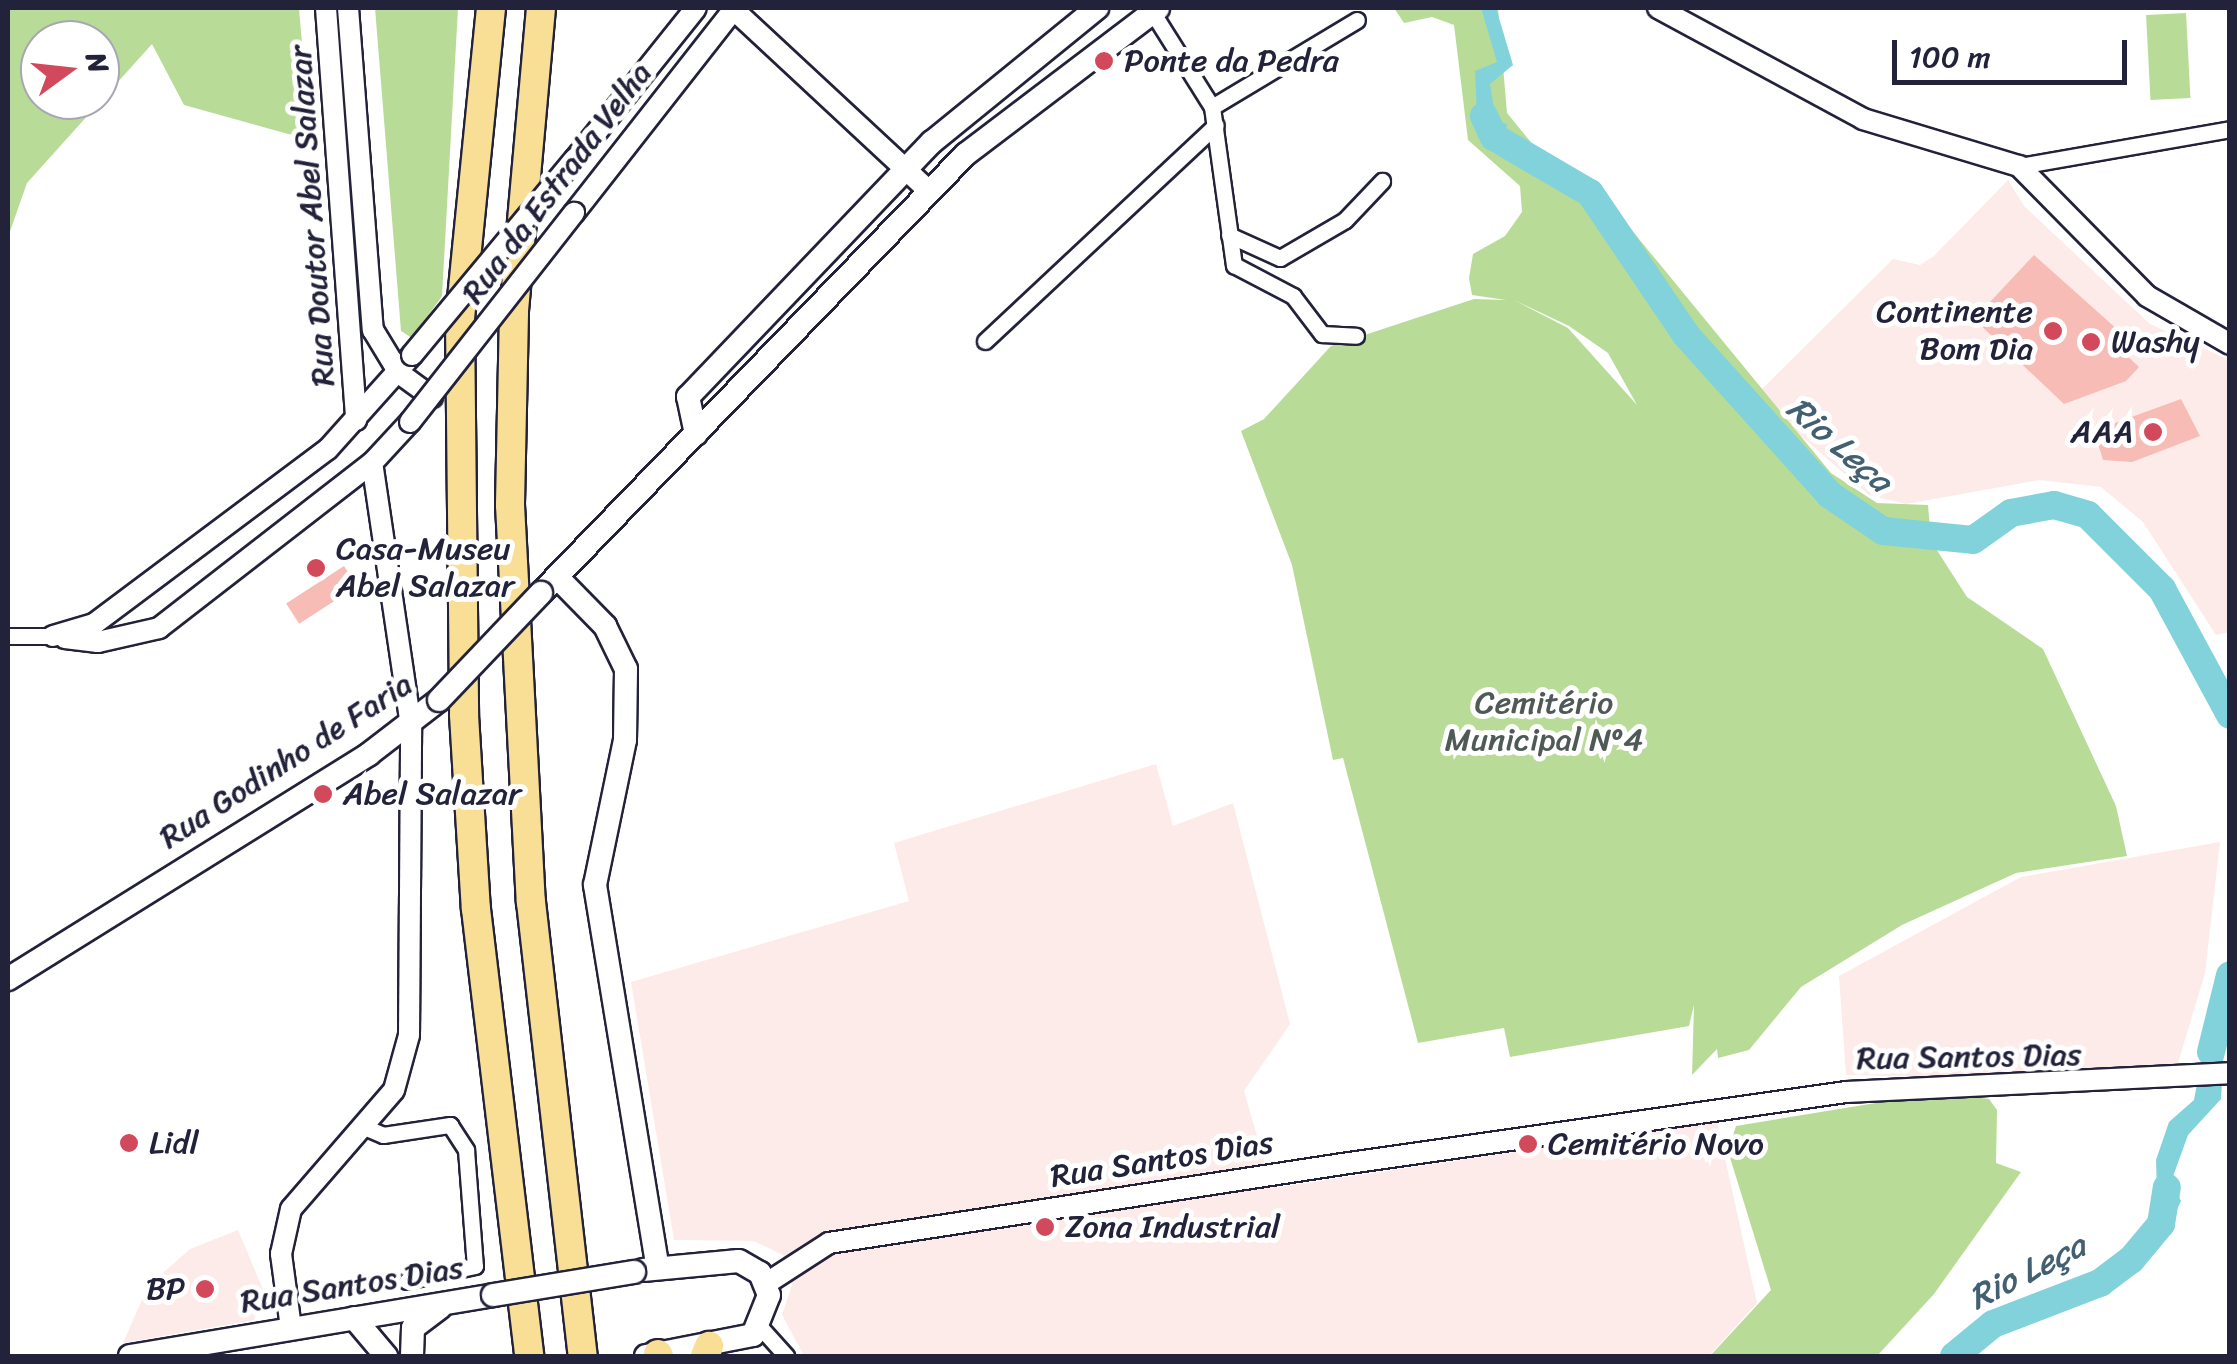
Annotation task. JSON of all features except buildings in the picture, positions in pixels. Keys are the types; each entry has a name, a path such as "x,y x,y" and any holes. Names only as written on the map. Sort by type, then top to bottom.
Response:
{"highway":[{"path":"491,8 460,320 464,714 476,909 529,1356"},
{"path":"541,8 514,313 510,505 531,902 583,1356"}],"main road":[{"path":"696,434 688,398 906,168 996,83 1097,8"},
{"name":"Rua Godinho de Faria","path":"8,979 411,726 929,190 1022,104 1145,11"},
{"path":"549,585 605,626 626,669 625,740 595,885 658,1268"},
{"name":"Rua Santos Dias","path":"130,1356 658,1268 739,1260 768,1283"},
{"path":"654,1356 707,1351 761,1328 768,1283"},
{"path":"412,1356 419,1319 452,1302"},
{"path":"354,1318 386,1356"}],"street":[{"name":"Rua Doutor Abel Salazar","path":"326,8 356,420"},
{"name":"Rua Doutor Abel Salazar","path":"348,8 373,330 404,377"},
{"name":"Rua da Estrada Velha","path":"53,636 94,624 276,488 404,377 412,355 696,8"},
{"name":"Rua da Estrada Velha","path":"8,636 98,642 159,628 372,463 432,397 733,8"},
{"path":"733,8 929,190"},
{"path":"1658,8 1863,119 2019,166 2230,129"},
{"path":"1145,11 1212,107 1234,265 1294,296 1322,334 1356,336"},
{"path":"1212,107 1357,20"},
{"path":"985,341 1216,126"},
{"path":"2019,166 2147,296 2230,344"},
{"path":"1229,235 1280,258 1345,220 1382,181"},
{"path":"404,377 432,397"},
{"path":"292,1328 281,1254 291,1209 394,1090 409,1035 411,726 372,463"},
{"path":"276,488 297,518"},
{"name":"Rua Santos Dias","path":"768,1283 829,1243 1342,1164 1846,1092 2115,1085 2230,1073"},
{"path":"362,1126 383,1136 450,1125 466,1150 475,1266 407,1281"},
{"path":"761,1328 786,1356"}],"shaded area":[{"path":"2008,180 2024,206 2150,324 2229,360 2229,632 2216,635 2143,522 2101,487 2039,480 1906,504 1869,495 1755,396 1893,259 1920,265 1934,256"},
{"path":"1156,764 1173,826 1233,803 1290,1024 1244,1091 1272,1188 1717,1122 1757,1303 1709,1356 804,1356 782,1315 792,1285 783,1255 754,1241 674,1240 631,982 909,901 894,843"},
{"path":"2220,842 2205,973 2172,1083 1846,1075 1839,976 2021,877"},
{"name":"BP","path":"238,1230 264,1292 254,1320 123,1343 148,1286 190,1249"}],"green space":[{"path":"8,8 299,8 310,140 184,105 152,44 120,80 120,20 20,20 20,120 84,120 27,183 8,237"},
{"path":"375,8 458,8 442,296 412,338 401,331"},
{"name":"Cemitério Municipal Nº4","path":"1394,8 1498,8 1507,113 1551,167 1586,183 1621,217 1831,473 1877,503 1928,505 1931,541 1967,597 2043,649 2116,806 2127,856 2016,873 1902,925 1801,987 1749,1050 1718,1058 1717,1049 1692,1075 1694,1005 1689,1026 1510,1057 1504,1028 1418,1043 1343,758 1333,760 1292,565 1241,431 1264,419 1331,346 1474,299 1506,300 1472,295 1469,278 1473,254 1505,236 1522,212 1520,186 1468,140 1454,25 1432,17 1404,23","holes":["1514,300 1569,326 1608,353 1637,405 1568,328"]},
{"path":"2186,13 2190,98 2151,100 2146,15"},
{"path":"1937,1093 1989,1099 1997,1110 1996,1163 2021,1172 1934,1294 1877,1356 1710,1356 1771,1290 1728,1151 1736,1126"}],"water":[{"path":"1481,8 1496,8 1513,65 1490,84 1496,121 1507,124 1502,150 1478,138 1475,71 1497,62"},
{"path":"2209,1017 2226,1017 2221,1099 2188,1135 2171,1182 2181,1201 2171,1222 2158,1221 2156,1160 2169,1122 2194,1100"}],"waterway":[{"path":"1484,116 1494,137 1590,193 1686,335 1830,495 1883,531 1973,540 2011,513 2054,505 2088,515 2162,589 2230,715"},
{"name":"Rio Leça","path":"2211,1052 2230,975"},
{"name":"Rio Leça","path":"1954,1356 1993,1324 2100,1283 2131,1260 2161,1224 2167,1187"}],"place":[{"name":"Ponte da Pedra","path":"1104,61"},
{"name":"Continente Bom Dia","path":"2053,331"},
{"name":"Washy","path":"2091,342"},
{"name":"AAA","path":"2153,432"},
{"name":"Casa-Museu Abel Salazar","path":"316,568"},
{"name":"Abel Salazar","path":"323,794"},
{"name":"Lidl","path":"129,1143"},
{"name":"Cemitério Novo","path":"1528,1144"},
{"name":"Zona Industrial","path":"1045,1227"},
{"name":"BP","path":"205,1289"}]}
